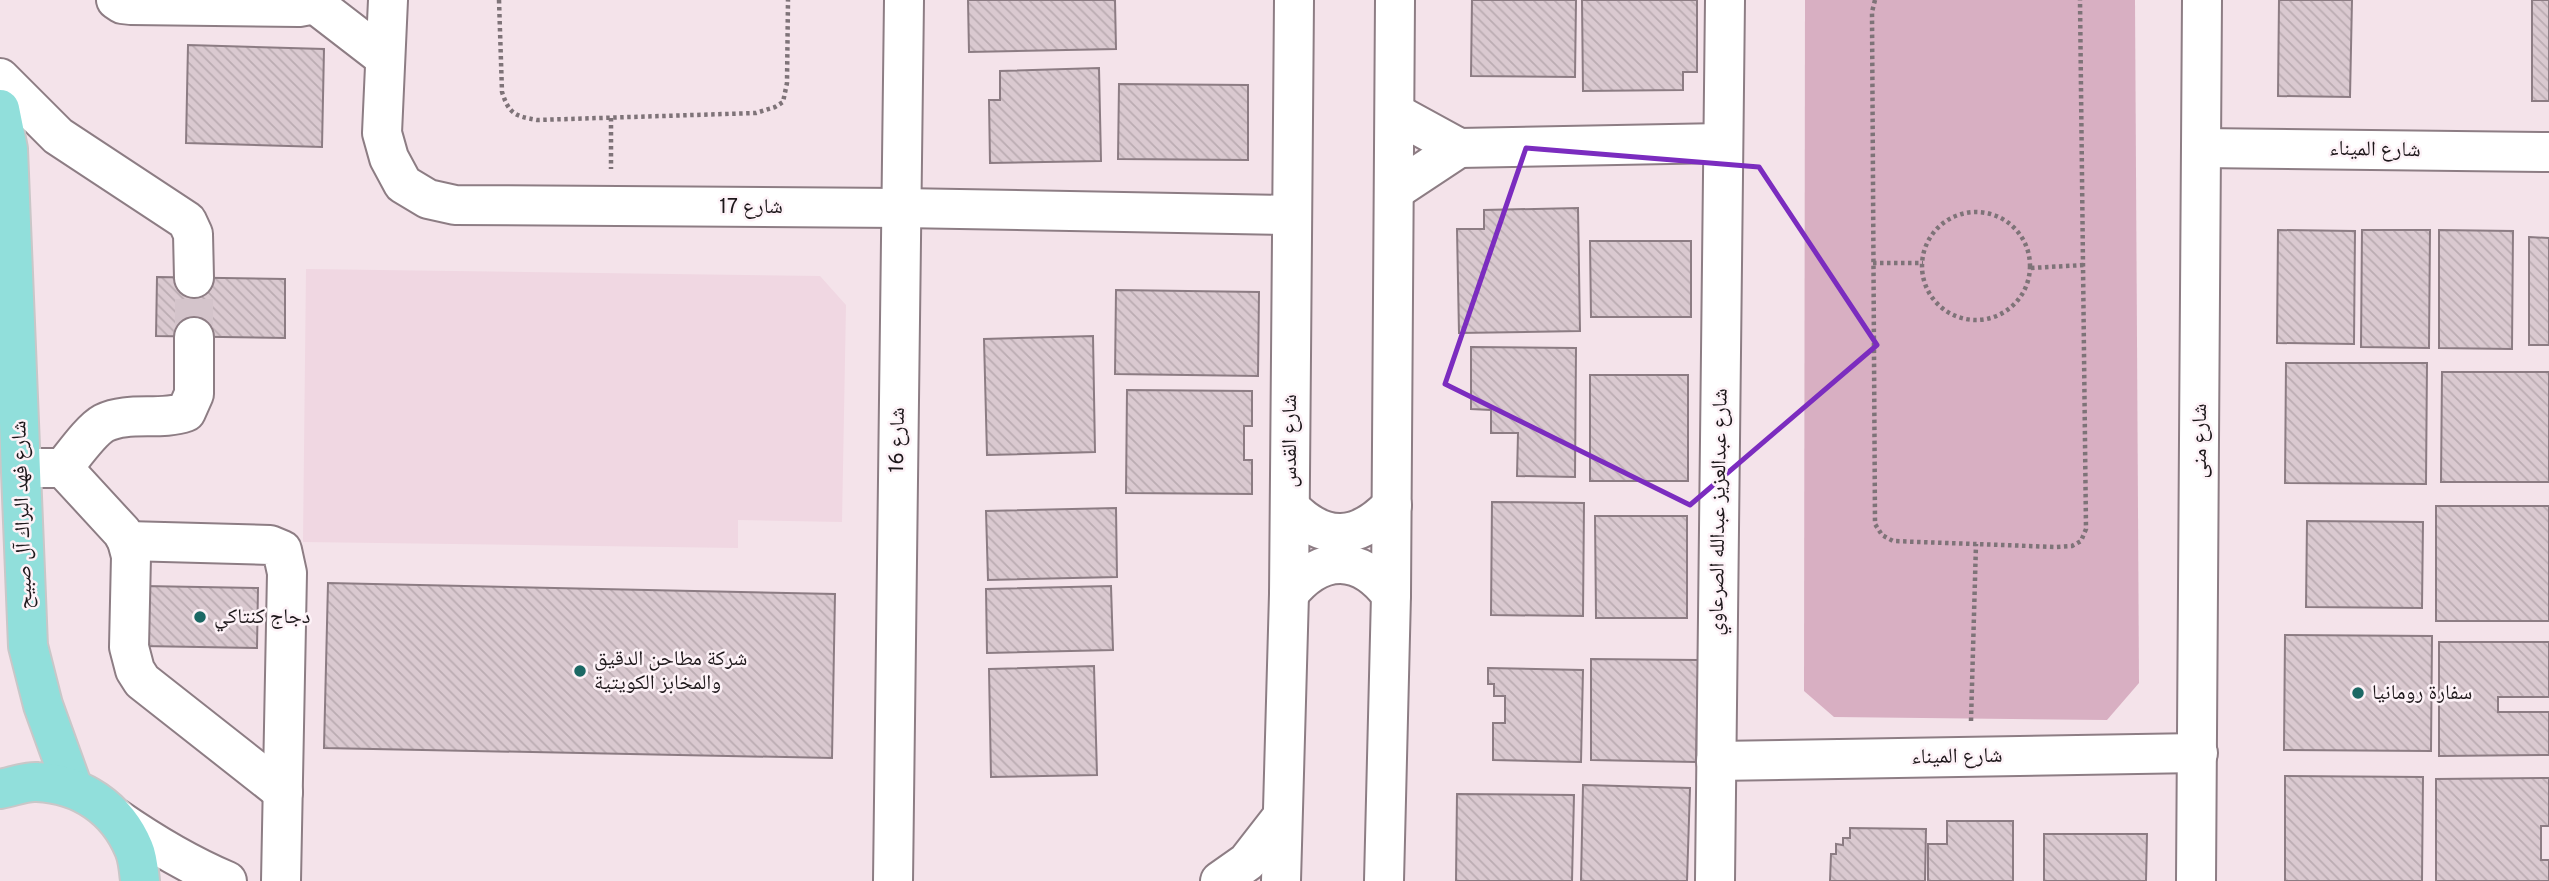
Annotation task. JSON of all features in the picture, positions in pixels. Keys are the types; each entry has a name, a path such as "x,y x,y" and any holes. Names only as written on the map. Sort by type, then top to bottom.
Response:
{"main road":[{"name":"شارع فهد البراك آل صبيح","path":"0,109 8,149 28,646 43,705 73,788"},
{"path":"0,789 35,781 73,788 97,800 116,818 135,850 140,881"}],"street":[{"path":"116,0 131,5 299,7 318,2 385,58"},
{"name":"شارع 17","path":"388,0 382,133 389,158 403,184 428,199 455,205 901,208 1292,215"},
{"name":"شارع 16","path":"893,881 904,0"},
{"name":"شارع القدس","path":"1280,881 1289,594 1294,0"},
{"path":"1384,881 1391,595 1395,0"},
{"name":"شارع عبدالعزيز عبدالله الصرعاوي","path":"1715,881 1725,0"},
{"name":"شارع منى","path":"2196,881 2202,0"},
{"path":"0,78 58,136 187,221 193,234 194,278"},
{"path":"1395,113 1459,148 1723,143"},
{"path":"1394,191 1459,148"},
{"name":"شارع الميناء","path":"2201,148 2549,152"},
{"path":"63,468 102,424 123,418 174,416 186,412 194,394 194,337"},
{"path":"21,468 63,468 122,532 131,556 129,647 135,670 142,681 283,792"},
{"path":"1290,507 1304,522 1322,531 1342,534 1361,530 1378,520 1392,505"},
{"path":"127,541 270,545 282,550 287,573 281,881"},
{"path":"1289,594 1302,578 1320,568 1341,564 1361,568 1379,579 1391,595"},
{"name":"شارع الميناء","path":"1716,761 2198,753"},
{"path":"1220,881 1247,862 1282,817"},
{"path":"116,818 155,845 227,881"}],"path":[{"path":"499,0 502,92 507,107 519,117 537,120 756,113 775,107 783,102 787,83 788,0"},
{"path":"1875,0 1872,12 1875,524 1882,535 1893,541 2072,547 2081,541 2086,529 2080,0"},
{"path":"611,118 611,206"},
{"path":"1979,211 1996,215 2010,223 2022,236 2029,252 2031,268 2027,285 2018,300 2006,311 1991,318 1974,320 1957,317 1942,308 1930,296 1924,280 1923,262 1926,246 1934,231 1947,220 1963,213 1979,211"},
{"path":"1873,263 1923,262"},
{"path":"2031,268 2084,265"},
{"path":"1970,757 1976,544"}],"highlighted area":[{"path":"1526,148 1759,167 1877,345 1690,505 1445,384"}],"shaded area":[{"path":"1805,0 2135,0 2139,683 2107,720 1834,717 1804,691"},
{"path":"306,269 820,276 846,305 842,522 738,520 738,548 303,542"}],"building":[{"path":"968,0 1115,0 1116,49 969,52"},
{"path":"1472,0 1576,0 1575,77 1471,76"},
{"path":"1582,0 1697,0 1697,72 1683,72 1683,90 1583,91"},
{"path":"2279,0 2352,0 2350,97 2278,96"},
{"path":"2532,0 2549,0 2549,101 2532,101"},
{"path":"188,45 324,49 322,147 186,143"},
{"path":"1099,68 1101,161 990,163 989,100 1000,100 1000,71"},
{"path":"1119,84 1248,85 1248,160 1118,159"},
{"path":"1578,208 1580,331 1459,333 1457,229 1484,229 1484,210"},
{"path":"2278,230 2355,231 2354,344 2277,343"},
{"path":"2362,230 2430,230 2429,348 2361,347"},
{"path":"2439,230 2513,231 2512,349 2439,348"},
{"path":"2529,237 2549,238 2549,345 2529,345"},
{"path":"1590,241 1691,241 1691,317 1591,317"},
{"path":"157,277 285,279 285,338 156,336"},
{"path":"1116,290 1259,292 1258,376 1115,374"},
{"path":"1093,336 1095,452 987,455 984,339"},
{"path":"1471,347 1576,348 1575,477 1517,476 1518,433 1491,433 1491,410 1471,409"},
{"path":"2286,363 2427,363 2426,484 2285,483"},
{"path":"2442,372 2549,372 2549,482 2441,482"},
{"path":"1590,375 1688,375 1688,481 1590,481"},
{"path":"1127,390 1252,391 1252,426 1244,426 1244,460 1252,460 1252,494 1126,493"},
{"path":"1492,502 1584,503 1583,616 1491,615"},
{"path":"2436,506 2549,506 2549,621 2436,621"},
{"path":"1116,508 1117,577 988,580 986,511"},
{"path":"1595,516 1687,516 1687,618 1596,618"},
{"path":"2307,521 2423,522 2422,608 2306,607"},
{"name":"شركة مطاحن الدقيق والمخابز الكويتية","path":"328,583 835,594 832,758 324,748"},
{"name":"دجاج كنتاكي","path":"144,586 258,588 257,648 143,646"},
{"path":"1111,586 1113,650 987,653 986,589"},
{"name":"سفارة رومانيا","path":"2285,635 2432,636 2431,751 2284,750"},
{"path":"2439,642 2549,642 2549,697 2498,697 2498,712 2549,712 2549,755 2439,756"},
{"path":"1591,659 1698,660 1696,762 1591,760"},
{"path":"1094,666 1097,775 991,777 989,669"},
{"path":"1488,668 1583,670 1581,762 1493,760 1493,723 1505,723 1505,696 1494,696 1494,684 1488,684"},
{"path":"2285,776 2423,777 2422,881 2285,881"},
{"path":"2549,778 2549,826 2541,826 2541,860 2549,860 2549,881 2436,881 2436,779"},
{"path":"1583,785 1690,788 1687,881 1581,881"},
{"path":"1457,794 1574,795 1572,881 1456,881"},
{"path":"1947,821 2013,821 2013,881 1928,881 1928,844 1947,844"},
{"path":"1850,828 1926,829 1925,881 1830,881 1831,854 1836,854 1836,844 1843,845 1843,838 1850,838"},
{"path":"2044,834 2147,834 2146,881 2044,881"}],"tunnel":[{"path":"194,278 194,337"}],"place":[{"name":"دجاج كنتاكي","path":"200,617"},
{"name":"شركة مطاحن الدقيق والمخابز الكويتية","path":"580,671"},
{"name":"سفارة رومانيا","path":"2358,693"}]}
